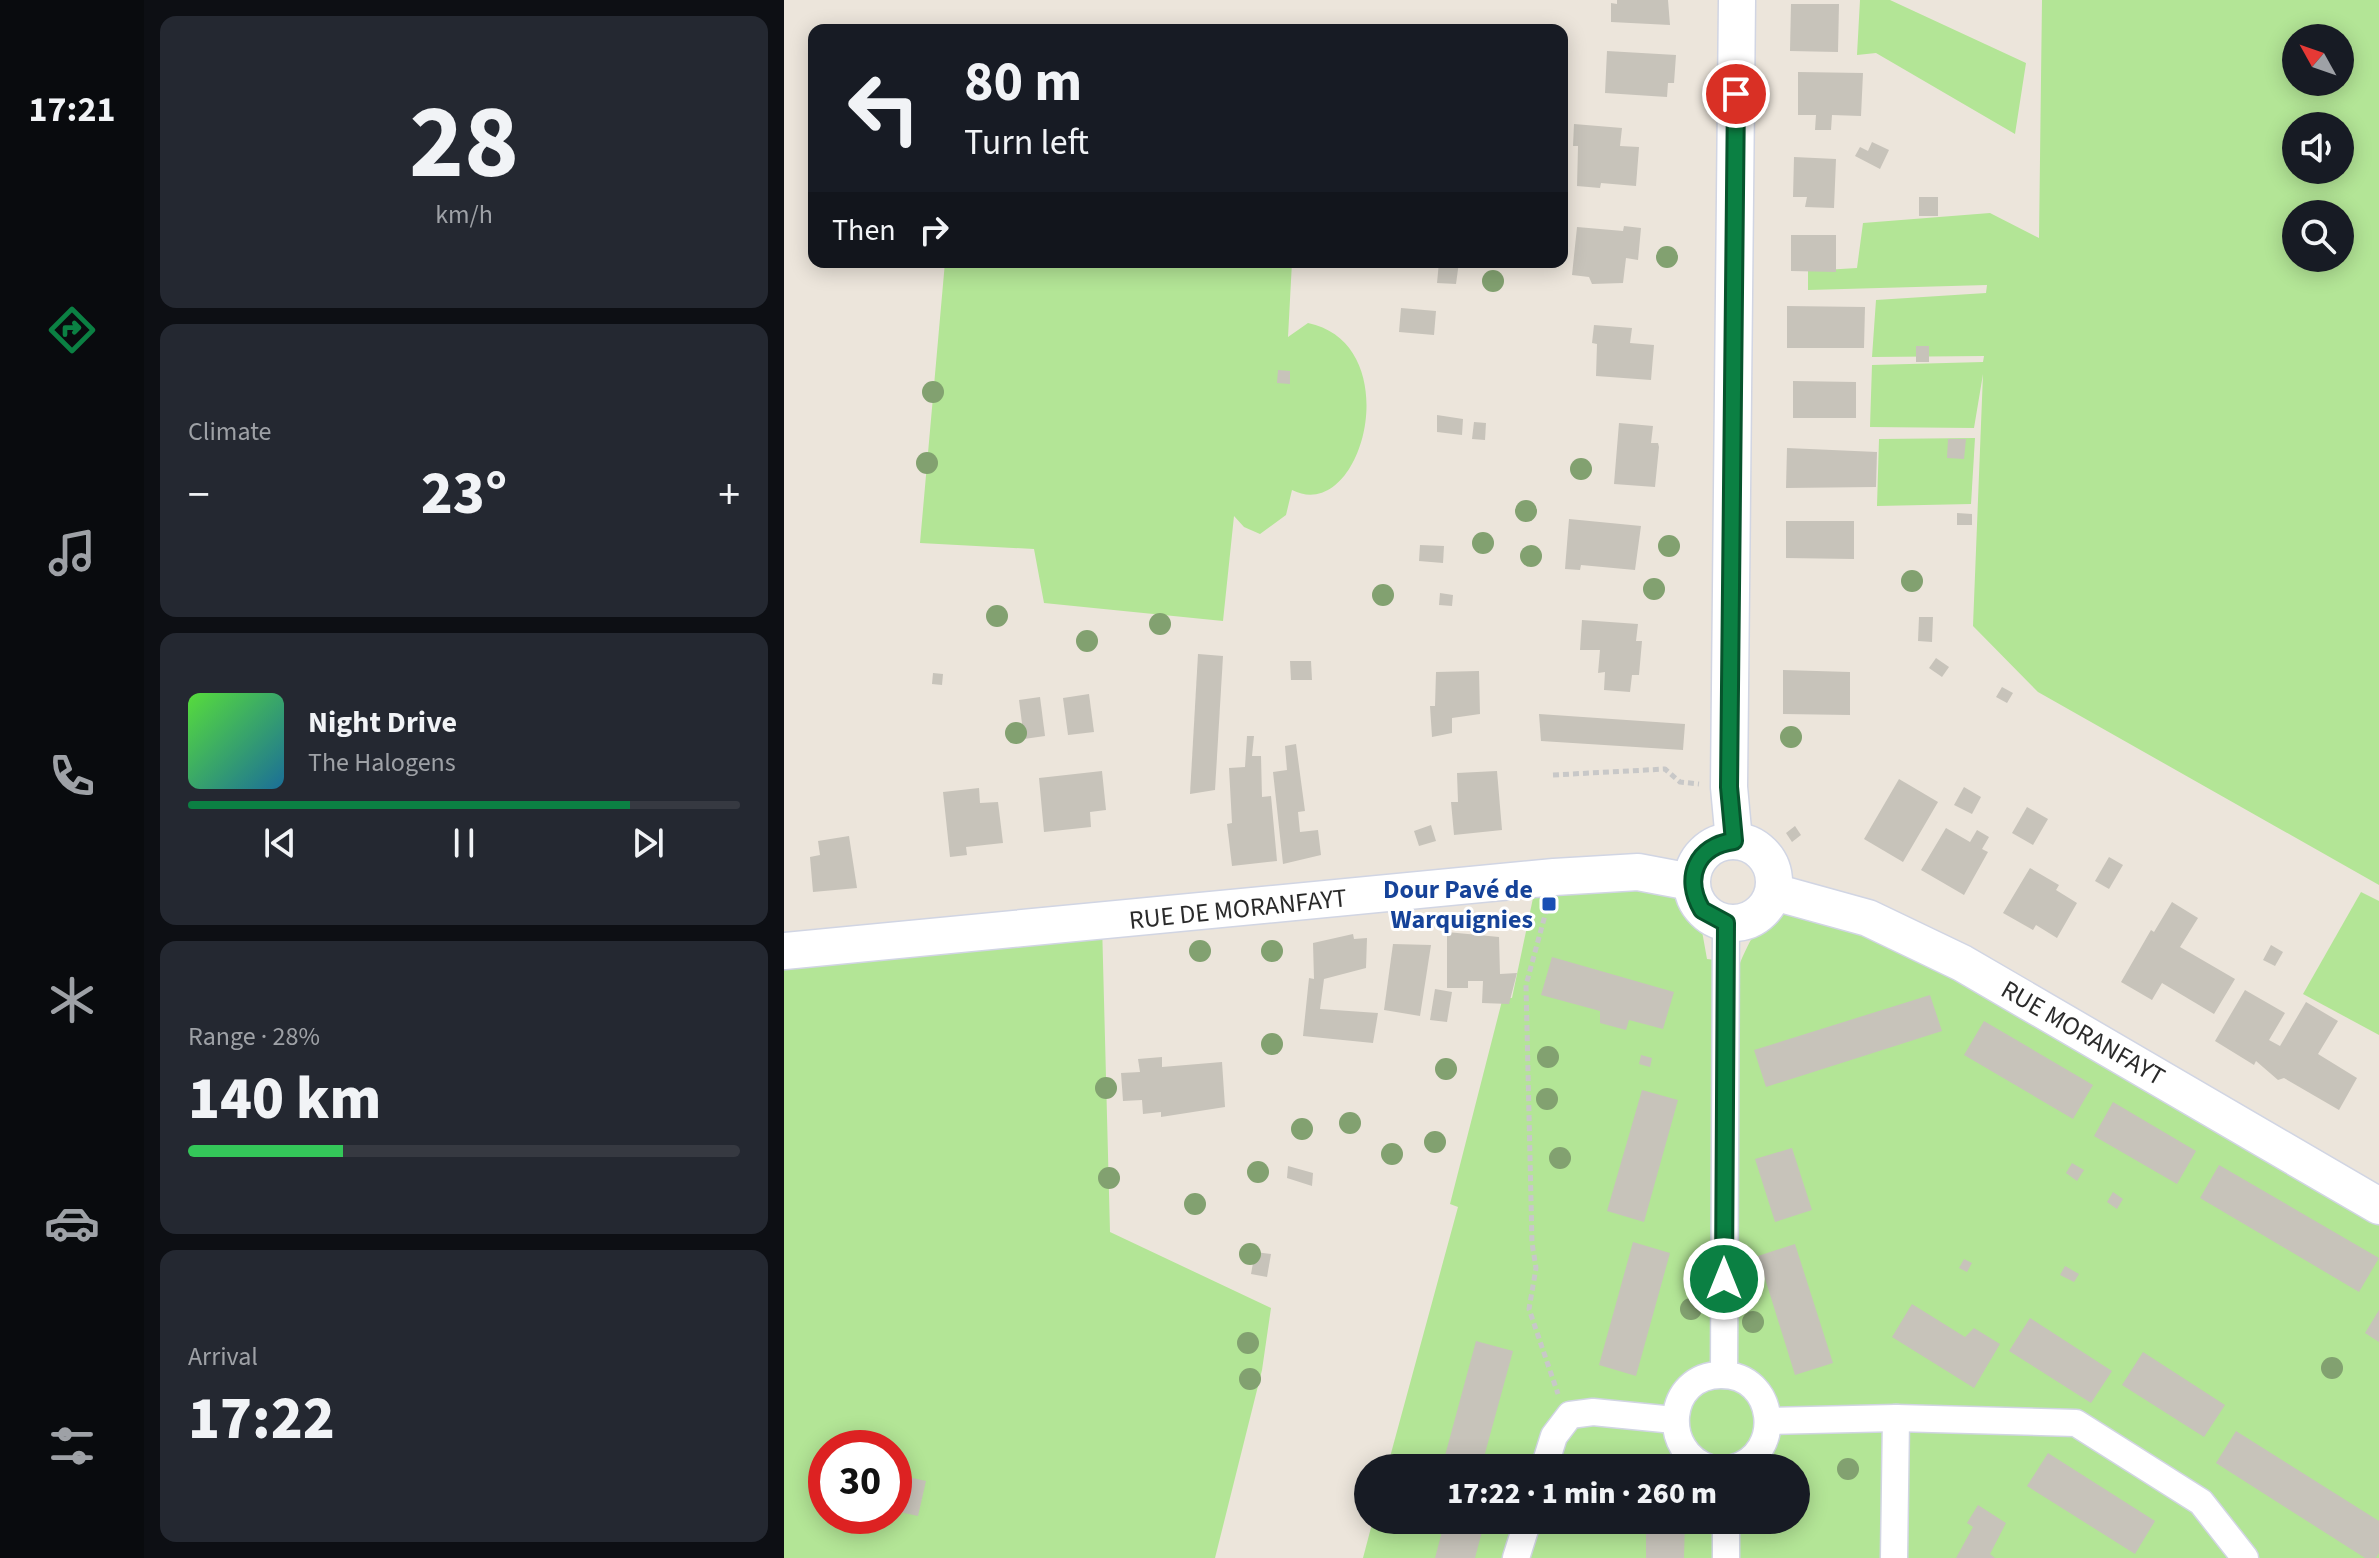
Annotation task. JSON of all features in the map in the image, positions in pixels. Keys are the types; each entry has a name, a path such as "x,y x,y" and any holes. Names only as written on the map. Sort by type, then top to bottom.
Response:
{"main road":[{"path":"1734,841 1729,787 1737,0"},
{"path":"1734,841 1746,842 1766,856 1772,868 1774,892 1761,913 1739,924 1726,923 1702,910 1691,882 1700,858 1721,842 1734,841"},
{"name":"RUE DE MORANFAYT","path":"784,951 1554,877 1638,872 1691,882"},
{"name":"RUE MORANFAYT","path":"1774,892 1868,918 1962,963 2379,1206"}],"street":[{"path":"1724,1375 1726,923"},
{"path":"1687,1454 1680,1446 1674,1420 1684,1393 1695,1382 1724,1375 1750,1384 1760,1394 1769,1421 1756,1454"},
{"path":"1548,1454 1554,1436 1570,1415 1593,1412 1674,1420"},
{"path":"1769,1421 1896,1418 2076,1423 2201,1502 2245,1558"},
{"path":"1894,1558 1896,1418"},
{"path":"1516,1558 1524,1534"},
{"path":"1726,1534 1726,1558"}],"path":[{"path":"1553,775 1665,769 1680,782 1729,787"},
{"path":"1554,877 1526,985 1532,1243 1536,1268 1529,1309 1556,1391 1570,1415"}],"green space":[{"path":"1860,0 1890,0 2026,63 2015,134 1876,53 1857,55"},
{"path":"2042,0 2379,0 2379,885 2038,692 1973,626 1983,374 1974,428 1870,427 1872,365 1983,362 1984,356 1872,357 1876,300 1986,293 1987,285 1808,290 1808,271 1857,268 1863,223 1990,213 2039,238"},
{"path":"944,268 1292,268 1288,337 1308,323 1339,338 1358,363 1366,395 1364,428 1355,459 1339,482 1317,494 1292,490 1286,515 1260,534 1244,527 1234,516 1223,621 1044,603 1034,549 920,543"},
{"path":"1975,438 1971,504 1877,506 1879,439"},
{"path":"1537,879 1682,891 1700,920 1707,959 1740,963 1757,931 1774,915 1798,911 1833,912 2379,1206 2379,1558 1363,1558 1369,1534 1810,1534 1810,1454 1391,1454 1458,1207 1450,1204 1503,997 1512,998"},
{"path":"2361,892 2379,901 2379,1035 2303,994"},
{"path":"1102,923 1110,1232 1271,1308 1262,1370 1215,1558 784,1558 784,951"}],"building":[{"path":"1617,0 1668,0 1670,25 1611,22 1611,3 1617,4"},
{"path":"1791,4 1839,4 1838,52 1790,51"},
{"path":"1607,51 1676,55 1674,83 1668,83 1667,97 1605,93"},
{"path":"1798,72 1863,73 1861,116 1832,115 1831,130 1815,130 1816,115 1798,115"},
{"path":"1574,124 1622,128 1620,146 1639,147 1636,186 1601,183 1600,188 1577,186 1578,146 1573,146"},
{"path":"1872,142 1889,150 1880,169 1855,156 1860,147 1868,151"},
{"path":"1794,157 1836,159 1834,208 1805,207 1807,197 1793,197"},
{"path":"1919,197 1938,197 1938,216 1919,216"},
{"path":"1624,226 1641,228 1638,260 1626,258 1623,283 1592,284 1589,277 1572,275 1577,227 1623,231"},
{"path":"1791,235 1836,235 1836,272 1791,271"},
{"path":"1438,268 1458,268 1456,284 1437,283"},
{"path":"1787,306 1865,307 1864,348 1787,348"},
{"path":"1401,308 1436,311 1434,335 1399,332"},
{"path":"1594,325 1632,328 1630,343 1654,345 1651,380 1596,376 1597,344 1592,343"},
{"path":"1916,346 1929,346 1929,362 1916,362"},
{"path":"1278,370 1290,371 1290,384 1277,383"},
{"path":"1793,381 1856,382 1856,418 1793,418"},
{"path":"1437,415 1463,419 1462,435 1437,432"},
{"path":"1474,422 1486,423 1485,440 1472,439"},
{"path":"1619,423 1653,426 1651,443 1658,443 1659,447 1655,487 1614,484"},
{"path":"1948,439 1966,439 1964,459 1947,458"},
{"path":"1787,448 1877,452 1876,487 1786,488"},
{"path":"1957,513 1972,514 1972,525 1957,525"},
{"path":"1569,519 1641,526 1635,570 1581,565 1580,570 1565,569"},
{"path":"1786,521 1854,521 1854,559 1786,558"},
{"path":"1420,545 1444,546 1443,563 1419,561"},
{"path":"1440,593 1453,595 1452,606 1439,605"},
{"path":"1919,617 1933,617 1932,642 1918,641"},
{"path":"1582,620 1638,624 1636,641 1642,641 1639,675 1632,675 1630,692 1604,690 1605,672 1598,673 1600,650 1580,650"},
{"path":"1198,654 1223,656 1215,790 1190,794"},
{"path":"1936,658 1949,667 1942,677 1929,668"},
{"path":"1290,661 1311,661 1312,680 1291,680"},
{"path":"1783,670 1850,672 1850,715 1783,714"},
{"path":"1479,671 1480,714 1452,718 1452,733 1432,737 1430,706 1435,706 1436,672"},
{"path":"933,673 943,674 942,685 932,684"},
{"path":"2002,687 2013,693 2007,703 1996,697"},
{"path":"1089,694 1094,732 1068,735 1063,698"},
{"path":"1040,697 1045,736 1024,739 1019,700"},
{"path":"1539,714 1685,724 1683,750 1541,741"},
{"path":"1247,736 1254,736 1252,756 1261,756 1262,797 1271,796 1277,861 1232,866 1227,824 1232,823 1229,768 1245,767"},
{"path":"1296,744 1305,811 1298,812 1300,832 1318,830 1321,855 1283,864 1273,772 1287,770 1285,746"},
{"path":"1102,771 1106,810 1090,812 1091,827 1044,832 1039,778"},
{"path":"1497,771 1502,830 1454,835 1451,802 1458,802 1457,773"},
{"path":"1899,779 1938,802 1903,862 1864,839"},
{"path":"1964,787 1981,797 1972,814 1954,805"},
{"path":"979,788 980,803 998,802 1003,843 966,847 967,855 950,857 943,792"},
{"path":"2027,807 2048,819 2033,845 2012,833"},
{"path":"1431,825 1436,841 1419,846 1414,831"},
{"path":"1795,826 1801,835 1792,842 1786,833"},
{"path":"1946,828 1970,842 1977,830 1989,837 1982,849 1988,852 1964,895 1921,870"},
{"path":"849,836 857,888 813,892 810,857 820,855 818,841"},
{"path":"2109,857 2123,865 2109,889 2095,881"},
{"path":"2030,868 2059,885 2056,890 2077,903 2057,938 2036,925 2033,930 2003,913"},
{"path":"2172,902 2198,918 2180,947 2235,979 2214,1014 2162,983 2152,1000 2121,982 2151,930 2154,932"},
{"path":"1447,932 1499,937 1500,974 1517,973 1509,1004 1482,1003 1483,981 1468,981 1468,988 1447,988"},
{"path":"1353,934 1354,939 1367,938 1366,968 1324,979 1320,1009 1378,1013 1373,1043 1303,1036 1309,978 1314,979 1313,943"},
{"path":"1393,944 1431,945 1420,1016 1384,1010"},
{"path":"2271,945 2283,952 2275,966 2263,960"},
{"path":"1552,957 1674,992 1663,1029 1629,1020 1626,1030 1600,1023 1600,1011 1541,995"},
{"path":"1435,989 1452,992 1447,1022 1430,1020"},
{"path":"2245,990 2285,1013 2269,1040 2280,1046 2306,1002 2338,1021 2318,1054 2357,1078 2339,1110 2284,1078 2278,1080 2256,1061 2254,1065 2215,1041"},
{"path":"1930,995 1942,1031 1766,1087 1754,1050"},
{"path":"1984,1021 2093,1085 2073,1119 1964,1055"},
{"path":"1641,1055 1652,1058 1650,1067 1639,1064"},
{"path":"1162,1057 1162,1067 1222,1062 1225,1107 1161,1117 1161,1112 1143,1114 1142,1100 1123,1101 1121,1073 1140,1072 1138,1059"},
{"path":"1642,1090 1678,1100 1644,1222 1607,1211"},
{"path":"2113,1102 2196,1151 2177,1184 2094,1136"},
{"path":"1792,1148 1812,1210 1775,1222 1755,1159"},
{"path":"2072,1163 2084,1170 2077,1181 2066,1173"},
{"path":"2219,1165 2379,1258 2359,1292 2200,1198"},
{"path":"1288,1166 1313,1173 1312,1186 1287,1178"},
{"path":"2113,1192 2123,1199 2117,1209 2107,1202"},
{"path":"1633,1242 1670,1253 1636,1376 1599,1365"},
{"path":"1795,1244 1833,1363 1795,1375 1758,1256"},
{"path":"1255,1252 1271,1254 1267,1277 1251,1274"},
{"path":"1964,1259 1972,1263 1967,1272 1959,1268"},
{"path":"2065,1266 2079,1274 2074,1282 2060,1275"},
{"path":"1912,1304 1965,1337 1974,1328 2000,1344 1974,1388 1892,1337"},
{"path":"2379,1310 2379,1342 2365,1333"},
{"path":"2030,1318 2112,1371 2091,1403 2009,1351"},
{"path":"1476,1341 1513,1351 1485,1454 1445,1454"},
{"path":"2143,1352 2225,1405 2204,1437 2122,1385"},
{"path":"2236,1431 2379,1521 2379,1553 2376,1558 2365,1558 2216,1463"},
{"path":"2048,1453 2155,1521 2135,1554 2027,1486"},
{"path":"912,1478 926,1481 918,1516 912,1515"},
{"path":"1978,1505 2006,1523 1990,1554 1995,1558 1956,1558 1973,1527 1967,1523"},
{"path":"1441,1534 1481,1534 1475,1558 1435,1558"},
{"path":"1646,1534 1685,1534 1684,1558 1646,1558"}],"place":[{"name":"Dour Pavé de Warquignies","path":"1549,904"}],"route":[{"path":"1724,1279 1726,923 1702,910 1691,882 1693,869 1709,848 1721,842 1734,841 1729,787 1736,94"}]}
